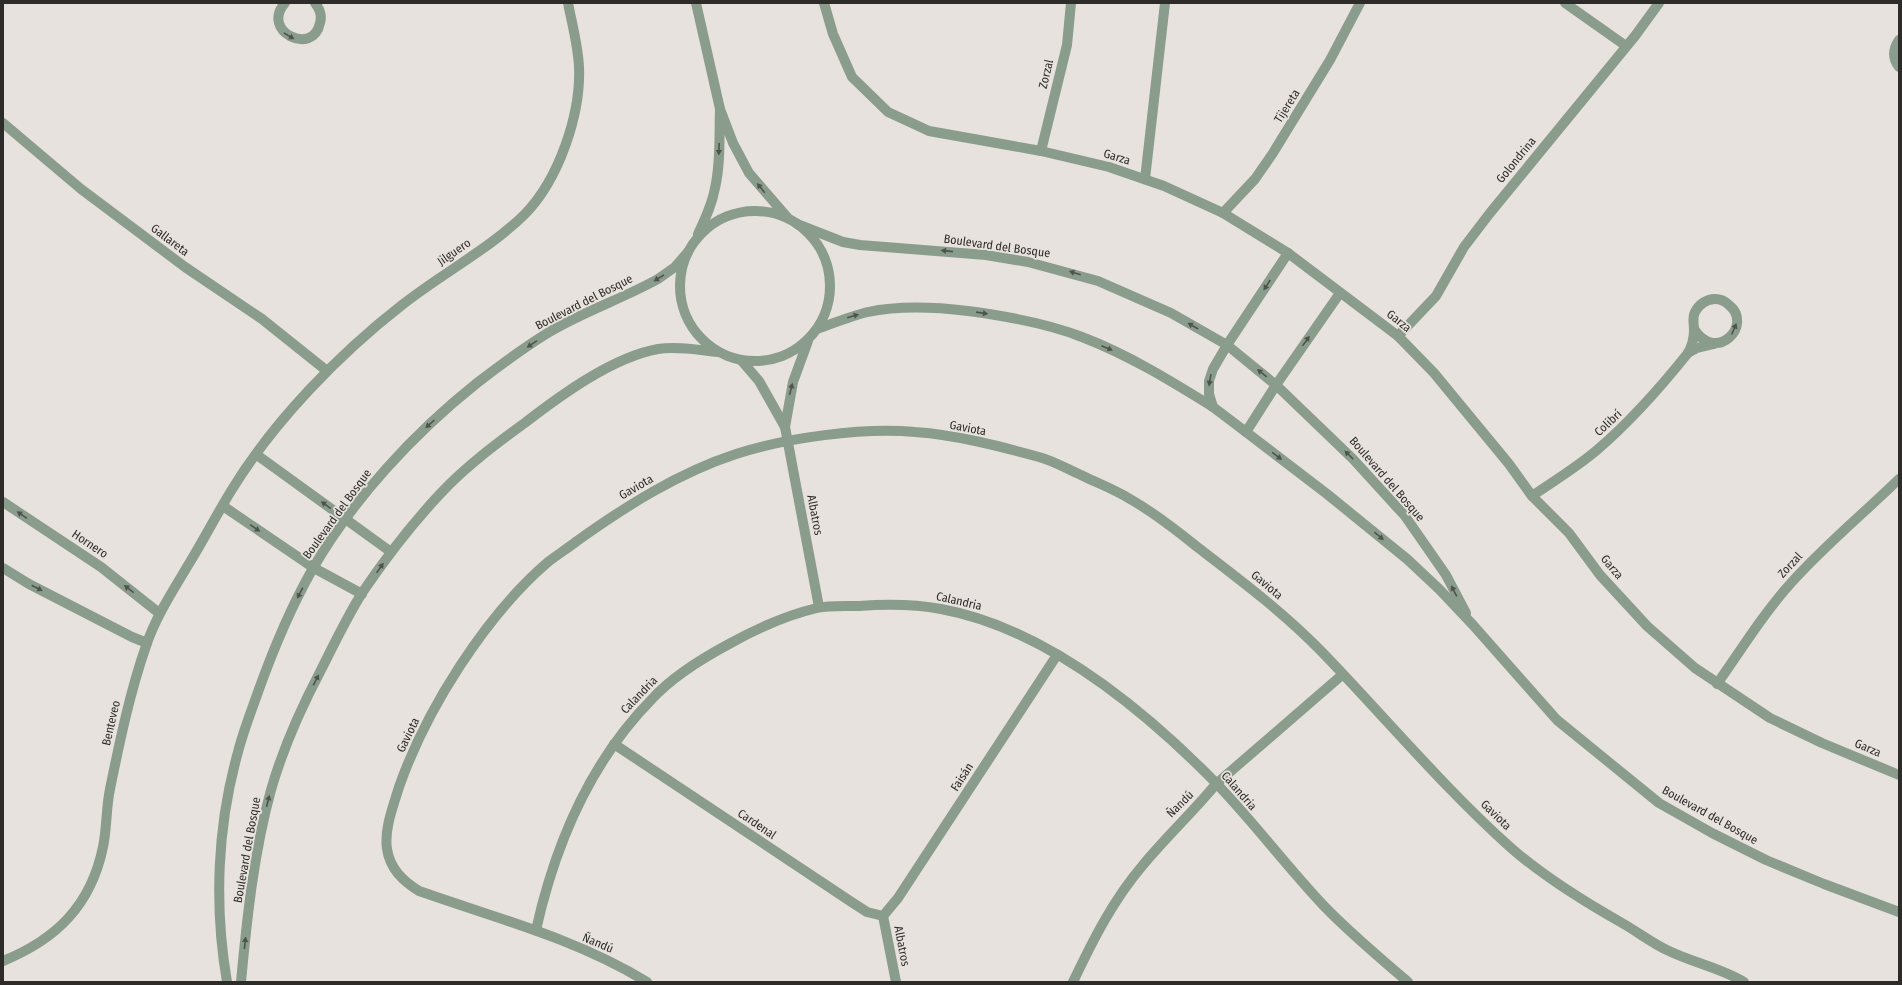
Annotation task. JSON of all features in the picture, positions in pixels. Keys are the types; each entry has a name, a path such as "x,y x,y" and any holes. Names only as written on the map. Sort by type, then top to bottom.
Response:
{"street":[{"path":"277,3 281,28 290,37 302,40 308,38 318,30 320,24 320,11 315,3"},
{"path":"278,16 285,3"},
{"name":"Jilguero","path":"243,473 275,430 327,371 377,325 404,303 485,246 518,220 536,201 545,188 568,135 577,93 579,70 577,50 568,3"},
{"path":"696,3 720,109 733,143 749,173 787,217 797,224 816,242 828,266 830,279 829,299 824,318 809,340 789,354 778,358 760,361 741,360 718,352 699,336 686,314 680,289 682,270 688,252 694,243 709,211 716,189 720,109"},
{"name":"Garza","path":"824,3 833,34 852,77 888,112 929,131 1042,151 1109,167 1145,179 1223,213 1288,253 1398,336 1434,373 1509,464 1532,496 1570,533 1600,575 1647,626 1695,668 1752,707 1791,728 1899,775"},
{"name":"Zorzal","path":"1042,151 1067,45 1071,3"},
{"path":"1145,179 1165,3"},
{"name":"Tijereta","path":"1223,213 1255,179 1273,153 1330,60 1360,3"},
{"path":"1565,3 1626,46"},
{"name":"Golondrina","path":"1398,336 1436,296 1464,247 1659,3"},
{"path":"1899,40 1895,46 1894,54 1899,67"},
{"name":"Gallareta","path":"3,123 93,198 185,267 262,319 327,371"},
{"path":"694,243 711,226 732,215 755,211 787,217"},
{"name":"Boulevard del Bosque","path":"797,224 843,242 860,245 986,256 1028,262 1065,270 1098,280 1133,295 1171,313 1227,345 1276,385 1353,459 1405,516 1446,575 1473,625"},
{"name":"Boulevard del Bosque","path":"226,982 220,926 219,887 220,856 230,783 238,750 270,659 297,599 314,568 346,520 396,459 424,429 477,383 547,334 658,278 675,267 688,252"},
{"path":"1213,408 1209,394 1209,381 1213,369 1227,345 1288,253"},
{"path":"1246,432 1276,385 1340,293"},
{"path":"1716,299 1724,301 1731,306 1736,313 1737,322 1735,331 1730,338 1723,342 1697,348 1688,354 1692,345 1694,316 1700,305 1707,300 1716,299"},
{"path":"817,330 850,317 892,308 954,310 1020,320 1082,337 1112,350 1169,380 1213,408"},
{"path":"1694,329 1706,342 1714,344"},
{"path":"784,427 793,382 809,340"},
{"name":"Boulevard del Bosque","path":"241,982 252,880 261,830 272,788 285,749 305,700 362,594 392,552 441,493 464,472 510,434 577,386 619,362 658,349 674,348 718,352"},
{"name":"Colibrí","path":"1532,496 1596,451 1625,425 1646,404 1688,354"},
{"path":"741,360 759,381 784,427"},
{"name":"Boulevard del Bosque","path":"1213,408 1327,494 1407,559 1439,589 1473,625 1557,720 1659,803 1712,833 1766,860 1824,884 1899,912"},
{"name":"Albatros","path":"784,427 819,608"},
{"name":"Gaviota","path":"536,930 419,891 398,875 392,865 387,847 387,830 394,803 405,772 425,728 445,692 486,630 510,602 549,562 613,515 667,484 733,455 769,444 848,434 895,431 917,432 966,439 1045,458 1127,497 1166,523 1237,577 1289,620 1322,652 1451,790 1513,849 1578,898 1668,951 1730,973 1744,982"},
{"path":"257,455 392,552"},
{"name":"Benteveo","path":"3,961 22,954 44,941 75,912 86,894 97,870 104,845 109,797 120,740 147,643 159,613 243,473"},
{"name":"Zorzal","path":"1717,684 1757,625 1792,582 1832,541 1899,479"},
{"name":"Hornero","path":"3,502 101,567 159,613"},
{"path":"223,506 314,568 362,594"},
{"path":"3,568 35,588 132,637 147,643"},
{"name":"Calandria","path":"536,930 546,889 563,838 582,797 614,744 652,699 670,682 697,662 755,631 797,614 819,608 884,604 945,610 998,625 1029,638 1057,654 1109,689 1142,715 1182,750 1216,784 1280,859 1326,908 1408,982"},
{"name":"Faisán","path":"885,914 1057,654"},
{"name":"Ñandú","path":"1073,982 1098,929 1126,887 1171,832 1202,801 1216,784 1342,675"},
{"name":"Cardenal","path":"614,744 867,912 885,914"},
{"name":"Albatros","path":"885,914 896,982"},
{"name":"Ñandú","path":"536,930 615,964 647,982"}]}
